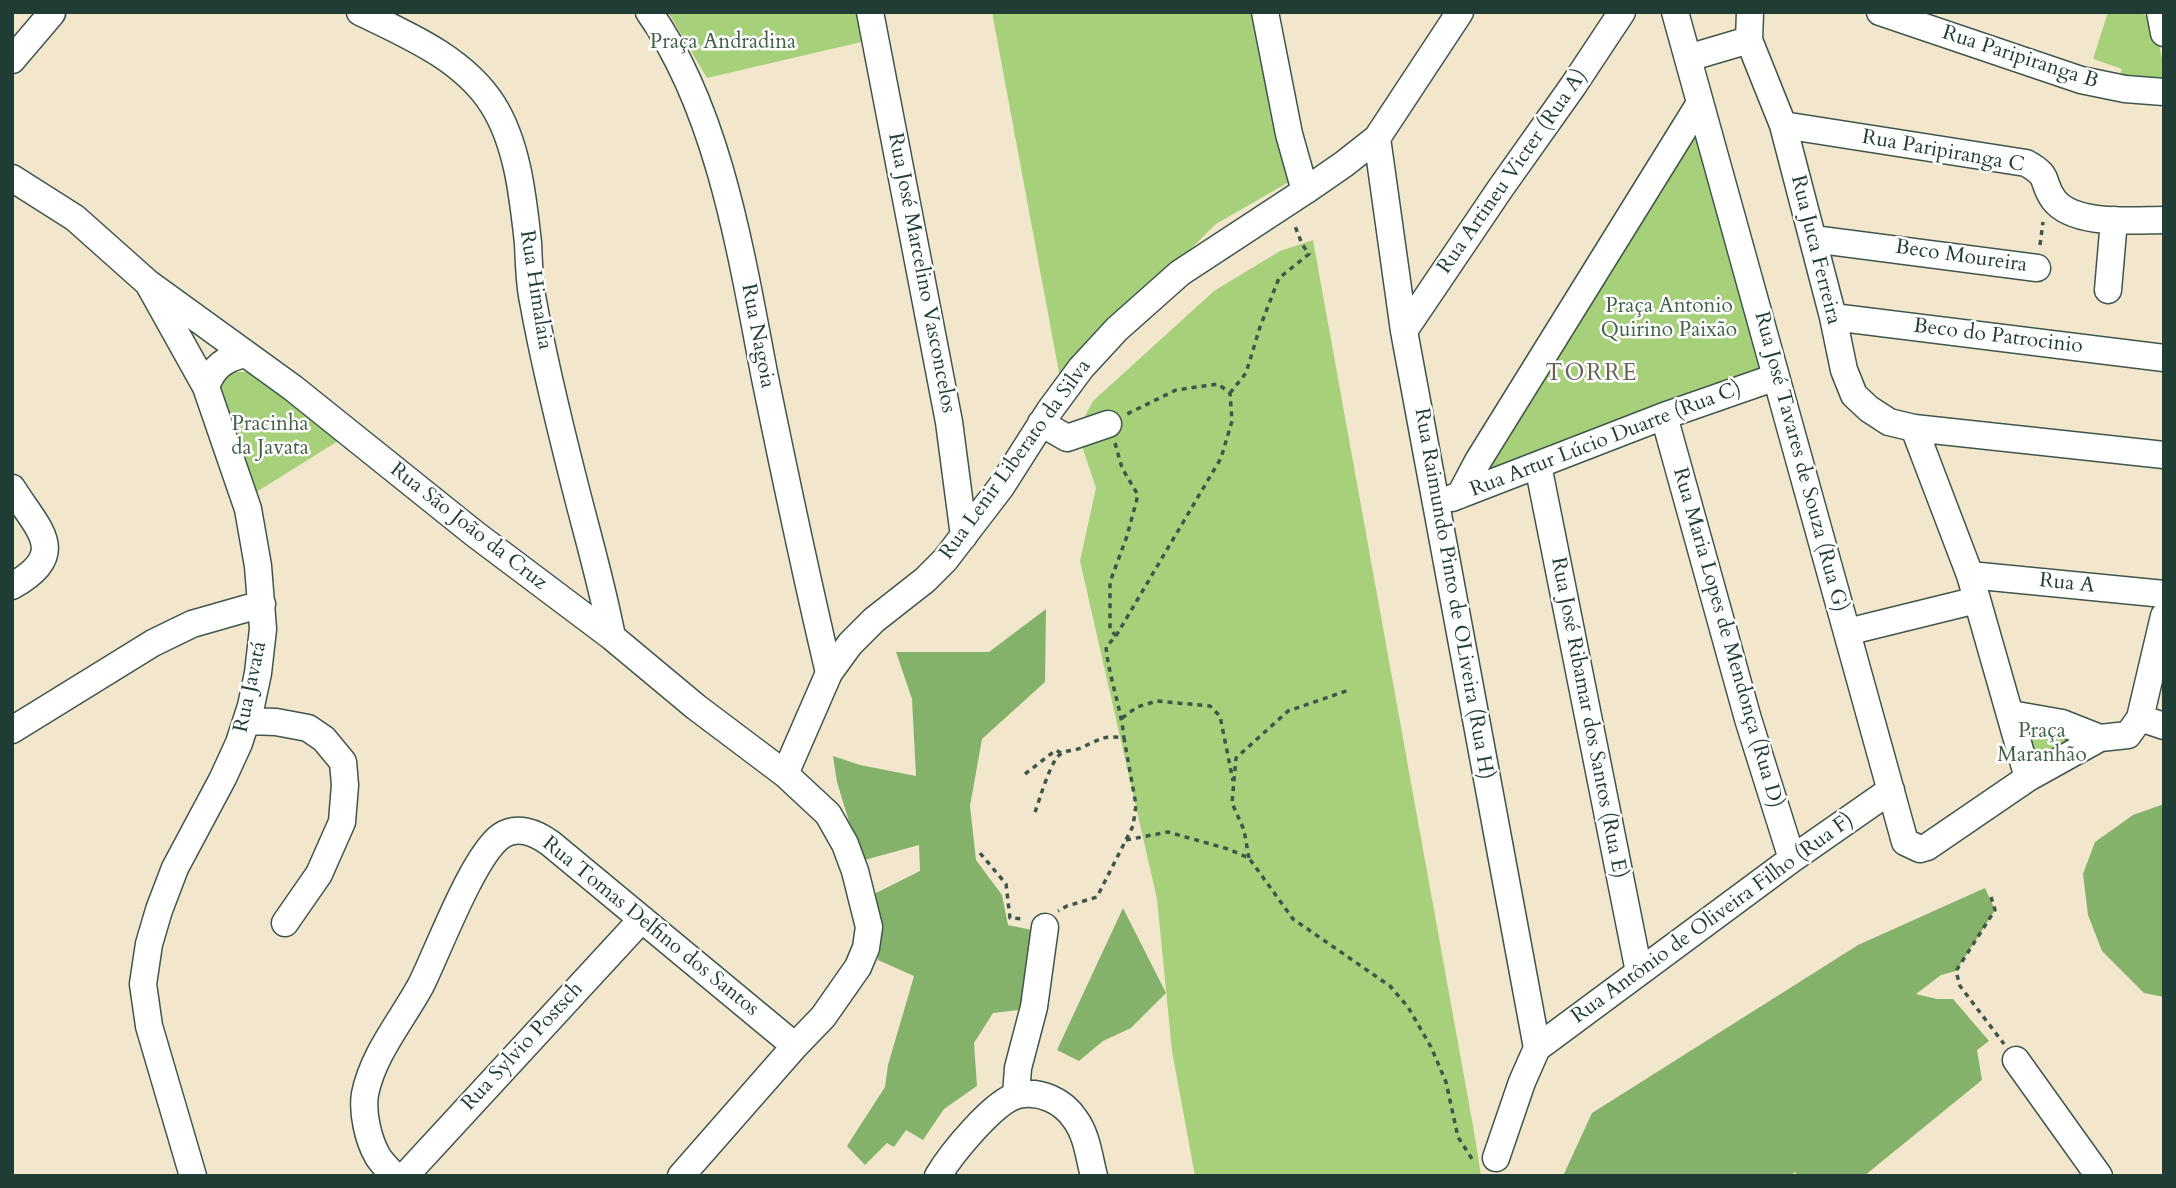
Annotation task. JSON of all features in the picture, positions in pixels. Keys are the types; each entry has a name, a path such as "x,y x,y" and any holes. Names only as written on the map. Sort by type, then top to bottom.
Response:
{"street":[{"name":"Rua Himalaia","path":"360,12 435,50 454,65 483,91 503,125 517,169 532,299 573,480 604,593 612,637"},
{"name":"Rua Nagoia","path":"649,12 663,32 684,73 708,133 736,231 790,499 829,673"},
{"name":"Rua José Marcelino Vasconcelos","path":"870,12 949,422 964,536"},
{"path":"1265,12 1289,134 1295,198"},
{"name":"Rua Lenir Liberato da Silva","path":"785,774 829,673 849,643 945,560 1001,486 1041,423 1090,358 1117,329 1180,272 1295,198 1377,138 1460,12"},
{"name":"Rua Artineu Victer (Rua A)","path":"1404,331 1622,12"},
{"name":"Rua José Tavares de Souza (Rua G)","path":"1675,12 1905,842 1920,849 1934,844 2028,778"},
{"path":"1688,58 1749,40 1750,12"},
{"name":"Rua Paripiranga B","path":"1880,12 2081,80 2125,89 2164,92"},
{"path":"2160,12 2164,33"},
{"path":"12,60 52,13"},
{"name":"Rua Juca Ferreira","path":"1749,40 1783,125 1833,317 1844,370 1854,395 1889,422 1914,428 2164,455"},
{"path":"1448,500 1478,461 1700,103"},
{"name":"Rua Paripiranga C","path":"1783,125 2026,163 2039,170 2045,177 2053,197 2069,211 2082,216 2164,220"},
{"name":"Rua Raimundo Pinto de OLiveira (Rua H)","path":"1377,138 1404,331 1448,500 1537,1048"},
{"name":"Rua Javatá","path":"12,178 75,218 148,284 206,387 248,509 262,604 263,629 258,673 246,721 223,778 175,867 149,944 143,984 149,1026 193,1176"},
{"path":"2108,290 2115,219"},
{"name":"Beco Moureira","path":"1813,239 2037,268"},
{"name":"Rua São João da Cruz","path":"148,284 293,388 475,534 612,637 696,707 785,774"},
{"name":"Beco do Patrocinio","path":"1833,317 2164,358"},
{"path":"206,387 218,365 230,357 246,354"},
{"name":"Rua Artur Lúcio Duarte (Rua C)","path":"1448,500 1664,416 1776,377"},
{"name":"Rua Maria Lopes de Mendonça (Rua D)","path":"1664,416 1748,719 1792,859"},
{"path":"1041,423 1067,438 1106,425"},
{"path":"1914,428 1973,587 2028,778 2108,737 2128,735 2136,726 2152,722 2164,616"},
{"name":"Rua José Ribamar dos Santos (Rua E)","path":"1538,465 1639,972"},
{"path":"12,488 43,537 46,554 40,566 12,586"},
{"name":"Rua A","path":"1847,632 1973,587 2164,594"},
{"path":"12,730 153,643 192,624 262,604"},
{"path":"2011,714 2062,723 2108,737"},
{"path":"246,721 276,722 308,728 324,739 343,762 345,785 342,822 320,874 285,923"},
{"path":"681,1176 823,1017 858,967 866,948 869,927 855,871 839,834 828,814 785,774"},
{"name":"Rua Antônio de Oliveira Filho (Rua F)","path":"1537,1048 1792,859 1891,790"},
{"name":"Rua Tomas Delfino dos Santos","path":"394,1176 377,1155 364,1116 365,1094 375,1064 420,986 465,891 492,845 503,835 515,831 541,836 795,1046"},
{"name":"Rua Sylvio Postsch","path":"405,1176 642,919"},
{"path":"1016,1095 1018,1068 1034,1007 1044,923"},
{"path":"1486,1162 1537,1048"},
{"path":"2016,1059 2099,1176"},
{"path":"938,1176 963,1140 981,1123 1016,1095 1033,1094 1049,1097 1062,1104 1076,1119 1085,1137 1094,1176"}],"path":[{"name":"Beco Moureira","path":"2037,268 2045,210 2053,197"},
{"path":"980,853 1006,884 1010,918 1044,923 1066,906 1097,897 1133,826 1136,805 1122,718 1117,706 1106,647 1116,636 1221,458 1231,421 1230,393 1246,373 1279,278 1309,254 1301,244 1295,198"},
{"path":"1116,636 1110,629 1110,582 1138,495 1122,468 1106,425 1176,390 1218,384 1230,393"},
{"path":"1349,690 1288,710 1236,758 1232,803 1244,830 1249,858 1293,919 1390,986 1408,1007 1431,1047 1446,1082 1458,1138 1486,1162"},
{"path":"1122,718 1137,707 1157,701 1210,706 1220,716 1234,786"},
{"path":"1035,812 1053,761 1060,753 1080,749 1098,738 1124,737"},
{"path":"1025,774 1056,750 1060,753"},
{"path":"1126,840 1168,832 1228,849 1249,858"},
{"path":"1991,897 1995,910 1956,971 1960,986 2016,1059"}],"green space":[{"name":"Praça Andradina","path":"668,12 865,12 870,40 707,78"},
{"path":"992,12 1279,12 1308,171 1216,224 1060,378"},
{"path":"2108,12 2139,13 2154,23 2164,67 2162,81 2117,84 2122,69 2093,59"},
{"name":"Praça Antonio Quirino Paixão","path":"1696,120 1764,367 1486,472"},
{"path":"1313,240 1481,1176 1195,1176 1172,1051 1157,899 1080,561 1096,488 1077,431 1093,401 1214,291 1280,251"},
{"name":"Pracinha da Javata","path":"235,372 249,372 264,379 338,441 250,496 216,389 225,377"},
{"path":"1046,609 1045,682 982,739 970,806 976,860 1002,895 1008,925 1032,930 1027,1009 993,1013 974,1043 977,1086 944,1109 923,1140 906,1130 894,1147 887,1143 865,1165 847,1146 885,1087 888,1065 914,976 878,960 880,934 870,896 920,871 919,845 861,861 837,782 833,756 860,765 916,776 912,699 896,652 989,652"},
{"name":"Praça Maranhão","path":"2011,714 2100,738 2028,778"},
{"path":"2164,804 2164,997 2144,993 2102,951 2088,915 2083,874 2095,842 2133,815"},
{"path":"1985,888 1995,910 1956,971 1941,975 1916,994 1937,999 1953,999 1989,1041 1977,1050 1982,1080 1864,1176 1800,1176 1794,1172 1792,1176 1563,1176 1592,1113 1858,945"},
{"path":"1123,908 1166,993 1131,1028 1103,1041 1079,1061 1057,1050"}],"district":[{"name":"TORRE","path":"1592,375"}]}
